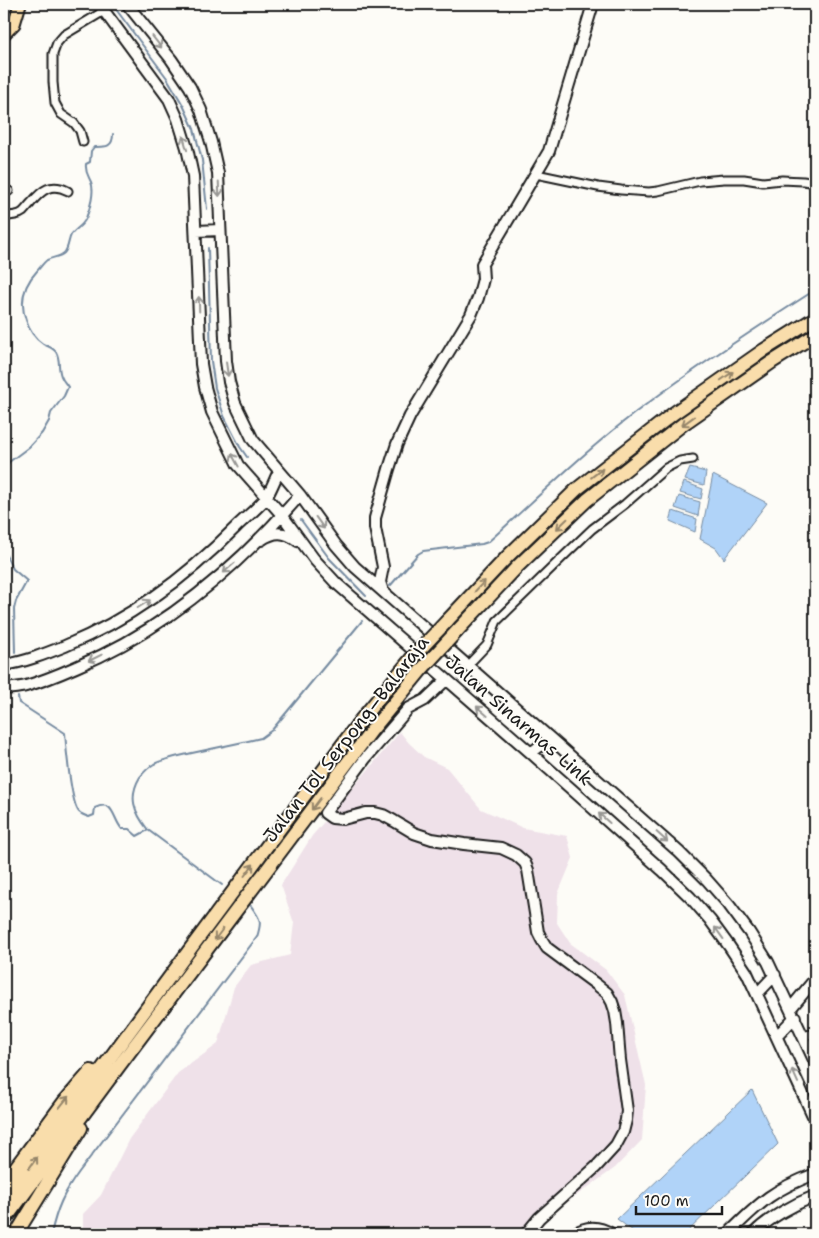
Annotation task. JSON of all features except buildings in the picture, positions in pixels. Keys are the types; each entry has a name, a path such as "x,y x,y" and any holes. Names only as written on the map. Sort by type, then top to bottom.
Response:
{"highway":[{"name":"Jalan Tol Serpong–Balaraja","path":"4,1202 190,948 360,721 411,659 508,556 577,489 674,413 764,350 815,318"},
{"name":"Jalan Tol Serpong–Balaraja","path":"4,1221 372,730 422,669 518,566 587,500 683,424 772,362 815,335"},
{"path":"4,1183 64,1102 147,1008"},
{"path":"16,1234 119,1066"}],"main road":[{"path":"4,34 14,24 20,4"}],"street":[{"path":"4,665 46,654 80,640 151,600 184,576 220,544 266,497 279,471 253,440 235,403 229,382 226,361 218,173 201,110 190,86 127,4"},
{"path":"384,593 380,582 383,567 375,528 375,518 397,444 410,416 471,315 483,279 482,264 549,151 593,4"},
{"path":"83,142 80,131 74,123 61,114 55,103 53,54 57,43 64,35 101,7"},
{"name":"Jalan Sinarmas Link","path":"101,7 169,99 178,118 187,148 194,176 201,364 212,412 238,465 282,515 336,583 531,753 690,897 710,920 747,974 815,1120"},
{"path":"536,174 598,187 649,192 700,181 724,179 744,179 763,182 782,180 803,181 815,184"},
{"path":"4,216 22,212 46,188 55,186 68,191"},
{"path":"196,231 220,230"},
{"path":"467,666 487,645 496,621 568,552 666,468 680,461 692,459"},
{"name":"Jalan Sinarmas Link","path":"279,471 300,495 354,567 679,852 707,880 729,905 768,962 815,1062"},
{"path":"4,689 26,686 90,661 128,642 164,619 199,594 237,561 300,495"},
{"path":"253,545 269,535 281,533 290,536 305,546"},
{"path":"446,680 425,700 408,709 365,760 325,813 332,818 343,819 366,813 376,813 394,820 414,833 432,839 501,848 516,854 528,870 538,932 547,948 602,989 612,1002 617,1023 627,1111 623,1132 616,1145 596,1167 539,1218 526,1234"},
{"path":"531,753 550,738"},
{"path":"757,994 775,975"},
{"path":"777,1036 815,979"},
{"path":"803,1036 815,1033"},
{"path":"728,1234 770,1196 815,1174"},
{"path":"753,1234 778,1215 815,1196"},
{"path":"577,1232 594,1227 612,1234"}],"shaded area":[{"path":"400,732 424,757 447,768 481,809 523,828 567,836 573,858 558,894 557,923 570,943 606,970 625,995 646,1085 642,1140 615,1168 535,1225 534,1234 83,1234 83,1214 101,1195 129,1139 178,1073 218,1044 234,987 251,965 290,955 294,923 281,885 312,836"}],"water":[{"path":"690,468 706,472 704,485 685,480"},
{"path":"713,475 767,503 724,559 716,548 700,539"},
{"path":"684,482 703,489 701,499 680,493"},
{"path":"679,496 700,502 698,516 675,508"},
{"path":"673,511 697,519 695,532 670,521"},
{"path":"752,1090 778,1144 685,1234 637,1234 617,1219"}],"waterway":[{"path":"112,4 167,78 183,105 194,129 202,160 207,209"},
{"path":"4,472 9,462 29,447 42,433 51,413 64,396 68,387 61,375 56,352 37,339 29,327 24,313 24,294 33,276 47,260 64,253 71,235 85,221 92,195 92,186 86,171 86,164 90,162 91,151 94,147 108,146 112,142 113,134"},
{"path":"208,248 211,361 215,388 224,416 247,457"},
{"path":"390,586 418,554 423,551 488,542 579,459 636,412 702,364 815,290"},
{"path":"301,520 329,558 366,596"},
{"path":"4,552 13,569 27,581 16,601 14,609 15,652"},
{"path":"222,885 148,830 139,817 134,804 136,784 152,765 163,760 261,738 272,730 362,621"},
{"path":"18,697 19,703 65,733 71,787 79,812 89,817 94,815 95,808 106,806 110,808 122,829 129,829 137,836 148,830"},
{"path":"51,1234 61,1202 73,1180 257,937 260,921 251,906"}]}
